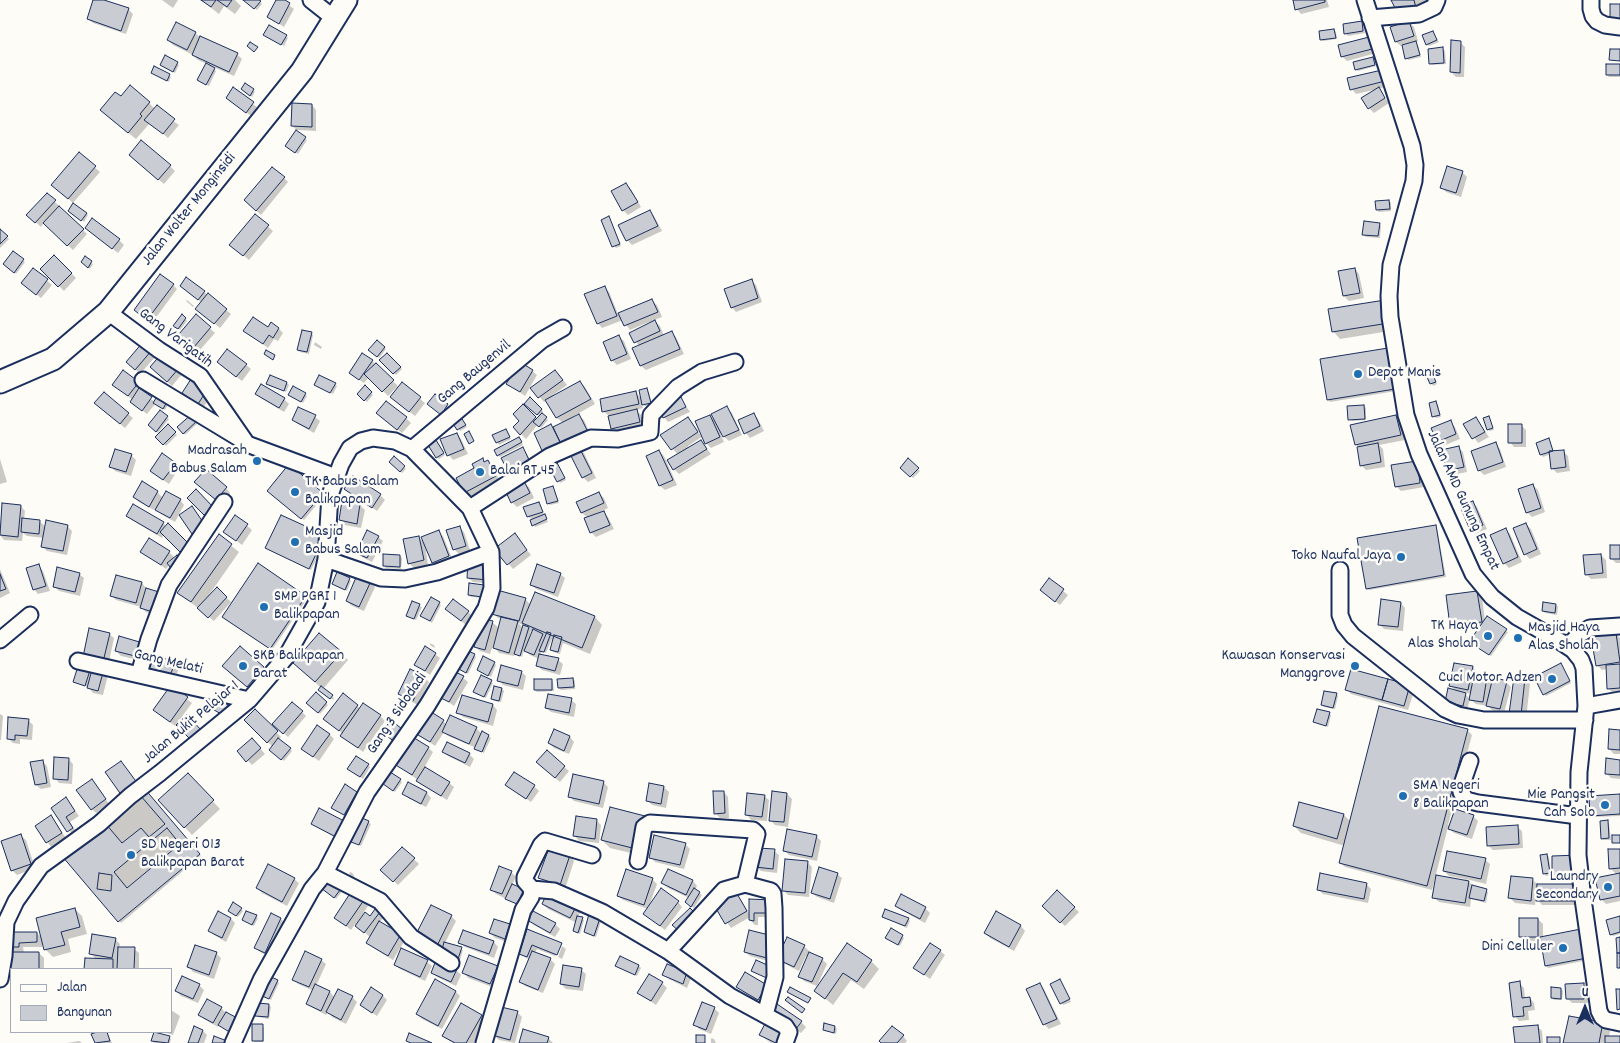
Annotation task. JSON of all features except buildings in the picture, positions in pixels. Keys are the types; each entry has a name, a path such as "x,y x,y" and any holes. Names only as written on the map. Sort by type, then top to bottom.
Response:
{"main road":[{"name":"Jalan Wolter Monginsidi","path":"0,382 53,359 108,312 302,70 346,0"}],"street":[{"path":"311,0 335,19"},
{"name":"Jalan AMD Gunung Empat","path":"1365,0 1412,146 1415,165 1414,181 1391,265 1389,296 1390,317 1406,415 1413,438 1467,562 1482,586 1517,618 1568,646 1578,655 1584,668 1586,713 1580,754 1578,816 1578,854 1582,899 1600,1011 1602,1017 1606,1020 1620,1023"},
{"path":"1370,18 1419,14 1434,6 1437,0"},
{"path":"1591,0 1593,16 1597,21 1605,25 1620,27"},
{"name":"Gang Varigatih","path":"108,312 159,350 200,376 247,444"},
{"name":"Gang Baugenvil","path":"412,449 542,340 563,328"},
{"path":"470,508 550,456 591,438 618,439 650,432 651,415 678,387 702,372 734,362"},
{"path":"142,380 247,444 336,477"},
{"name":"Gang 3 Sidodadi","path":"233,1043 261,980 312,889 325,873 367,792 427,706 486,608 492,588 491,552 470,508 412,449 395,441 373,438"},
{"name":"Jalan Bukit Pelajar 1","path":"0,979 4,956 6,922 16,901 41,866 99,824 130,796 249,700 286,657 317,602 326,560 330,496 341,464 350,448 361,441 373,438"},
{"path":"139,674 149,639 169,585 224,502"},
{"path":"326,560 381,578 405,579 437,572 491,552"},
{"path":"1340,570 1340,615 1344,625 1353,636 1445,709 1458,715 1484,720 1586,713 1620,700"},
{"path":"0,640 30,614"},
{"path":"1568,646 1580,634 1590,628 1620,626"},
{"name":"Gang Melati","path":"78,661 249,700"},
{"path":"1470,762 1461,787 1461,792 1466,800 1578,816"},
{"path":"638,862 644,827 650,823 753,830 757,834 745,884"},
{"path":"592,855 545,842 541,845 525,877 525,882 532,889 554,891 602,912 668,951 730,996 785,1026 789,1032 785,1043"},
{"path":"325,873 380,901 411,937 451,963"},
{"path":"668,951 724,890 745,884 767,889 773,894 775,977 765,1015"},
{"path":"484,1043 522,910 531,896 532,889"}],"place":[{"name":"Depot Manis","path":"1358,374"},
{"name":"Madrasah Babus Salam","path":"257,461"},
{"name":"Balai RT 45","path":"480,472"},
{"name":"TK Babus Salam Balikpapan","path":"295,492"},
{"name":"Masjid Babus Salam","path":"295,542"},
{"name":"Toko Naufal Jaya","path":"1401,557"},
{"name":"SMP PGRI 1 Balikpapan","path":"264,607"},
{"name":"TK Haya Alas Sholah","path":"1488,636"},
{"name":"Masjid Haya Alas Sholah","path":"1518,638"},
{"name":"SKB Balikpapan Barat","path":"243,666"},
{"name":"Kawasan Konservasi Manggrove","path":"1355,666"},
{"name":"Cuci Motor Adzen","path":"1552,679"},
{"name":"SMA Negeri 8 Balikpapan","path":"1403,796"},
{"name":"Mie Pangsit Cah Solo","path":"1605,805"},
{"name":"SD Negeri 013 Balikpapan Barat","path":"131,855"},
{"name":"Laundry Secondary","path":"1608,887"},
{"name":"Dini Celluler","path":"1563,948"}]}
